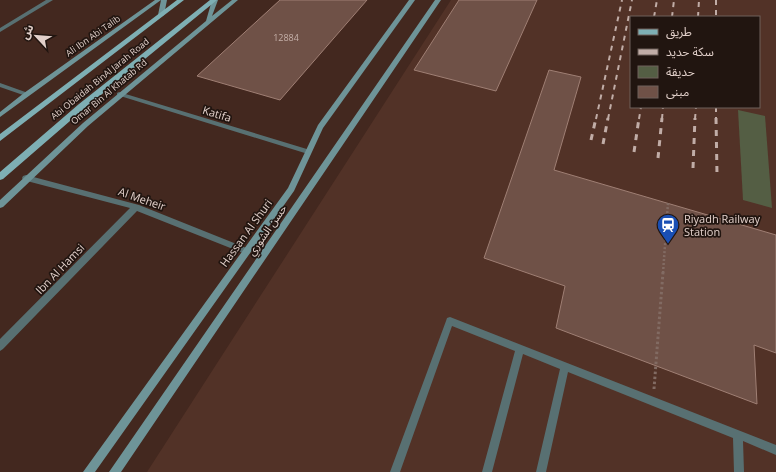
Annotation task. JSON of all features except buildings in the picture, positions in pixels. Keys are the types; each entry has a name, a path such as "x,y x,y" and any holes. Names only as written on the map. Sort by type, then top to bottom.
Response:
{"main road":[{"name":"Abi Obaidah BinAl Jarah Road","path":"0,138 52,97 182,0"},
{"name":"Abi Obaidah BinAl Jarah Road","path":"0,177 82,106 214,0"}],"street":[{"path":"0,30 50,0"},
{"name":"Ali Ibn Abi Talib","path":"1,114 26,94 158,0"},
{"path":"161,15 164,0"},
{"path":"208,22 214,0"},
{"name":"Omar Bin Al Khatab Rd","path":"0,205 26,178 119,94 235,0"},
{"name":"Hassan Al Shuri","path":"88,472 291,189 320,127 412,0"},
{"name":"حسن الشوري","path":"114,472 438,0"},
{"path":"0,85 26,94"},
{"name":"Katifa","path":"119,94 308,152"},
{"name":"Al Meheir","path":"26,178 136,206 246,251"},
{"name":"Ibn Al Hamsi","path":"0,346 136,206"}],"lane":[{"path":"395,472 450,321 776,450"},
{"path":"487,472 520,349"},
{"path":"541,472 565,367"},
{"path":"738,435 739,472"}],"path":[{"path":"653,401 668,204"}],"shaded area":[{"path":"451,0 776,0 776,472 147,472"}],"green space":[{"path":"738,110 765,116 772,208 743,200"}],"railway":[{"path":"596,119 622,0"},
{"path":"608,119 632,0"},
{"path":"654,16 657,0"},
{"path":"672,16 674,0"},
{"path":"698,16 699,0"},
{"path":"716,0 716,16"},
{"path":"639,119 641,108"},
{"path":"662,119 663,108"},
{"path":"695,119 696,108"},
{"path":"716,108 716,118"},
{"path":"591,140 596,118"},
{"path":"603,144 608,118"},
{"path":"634,152 639,118"},
{"path":"658,158 662,118"},
{"path":"693,168 695,118"},
{"path":"716,118 717,174"}],"place":[{"name":"Riyadh Railway Station","path":"668,244"}]}
